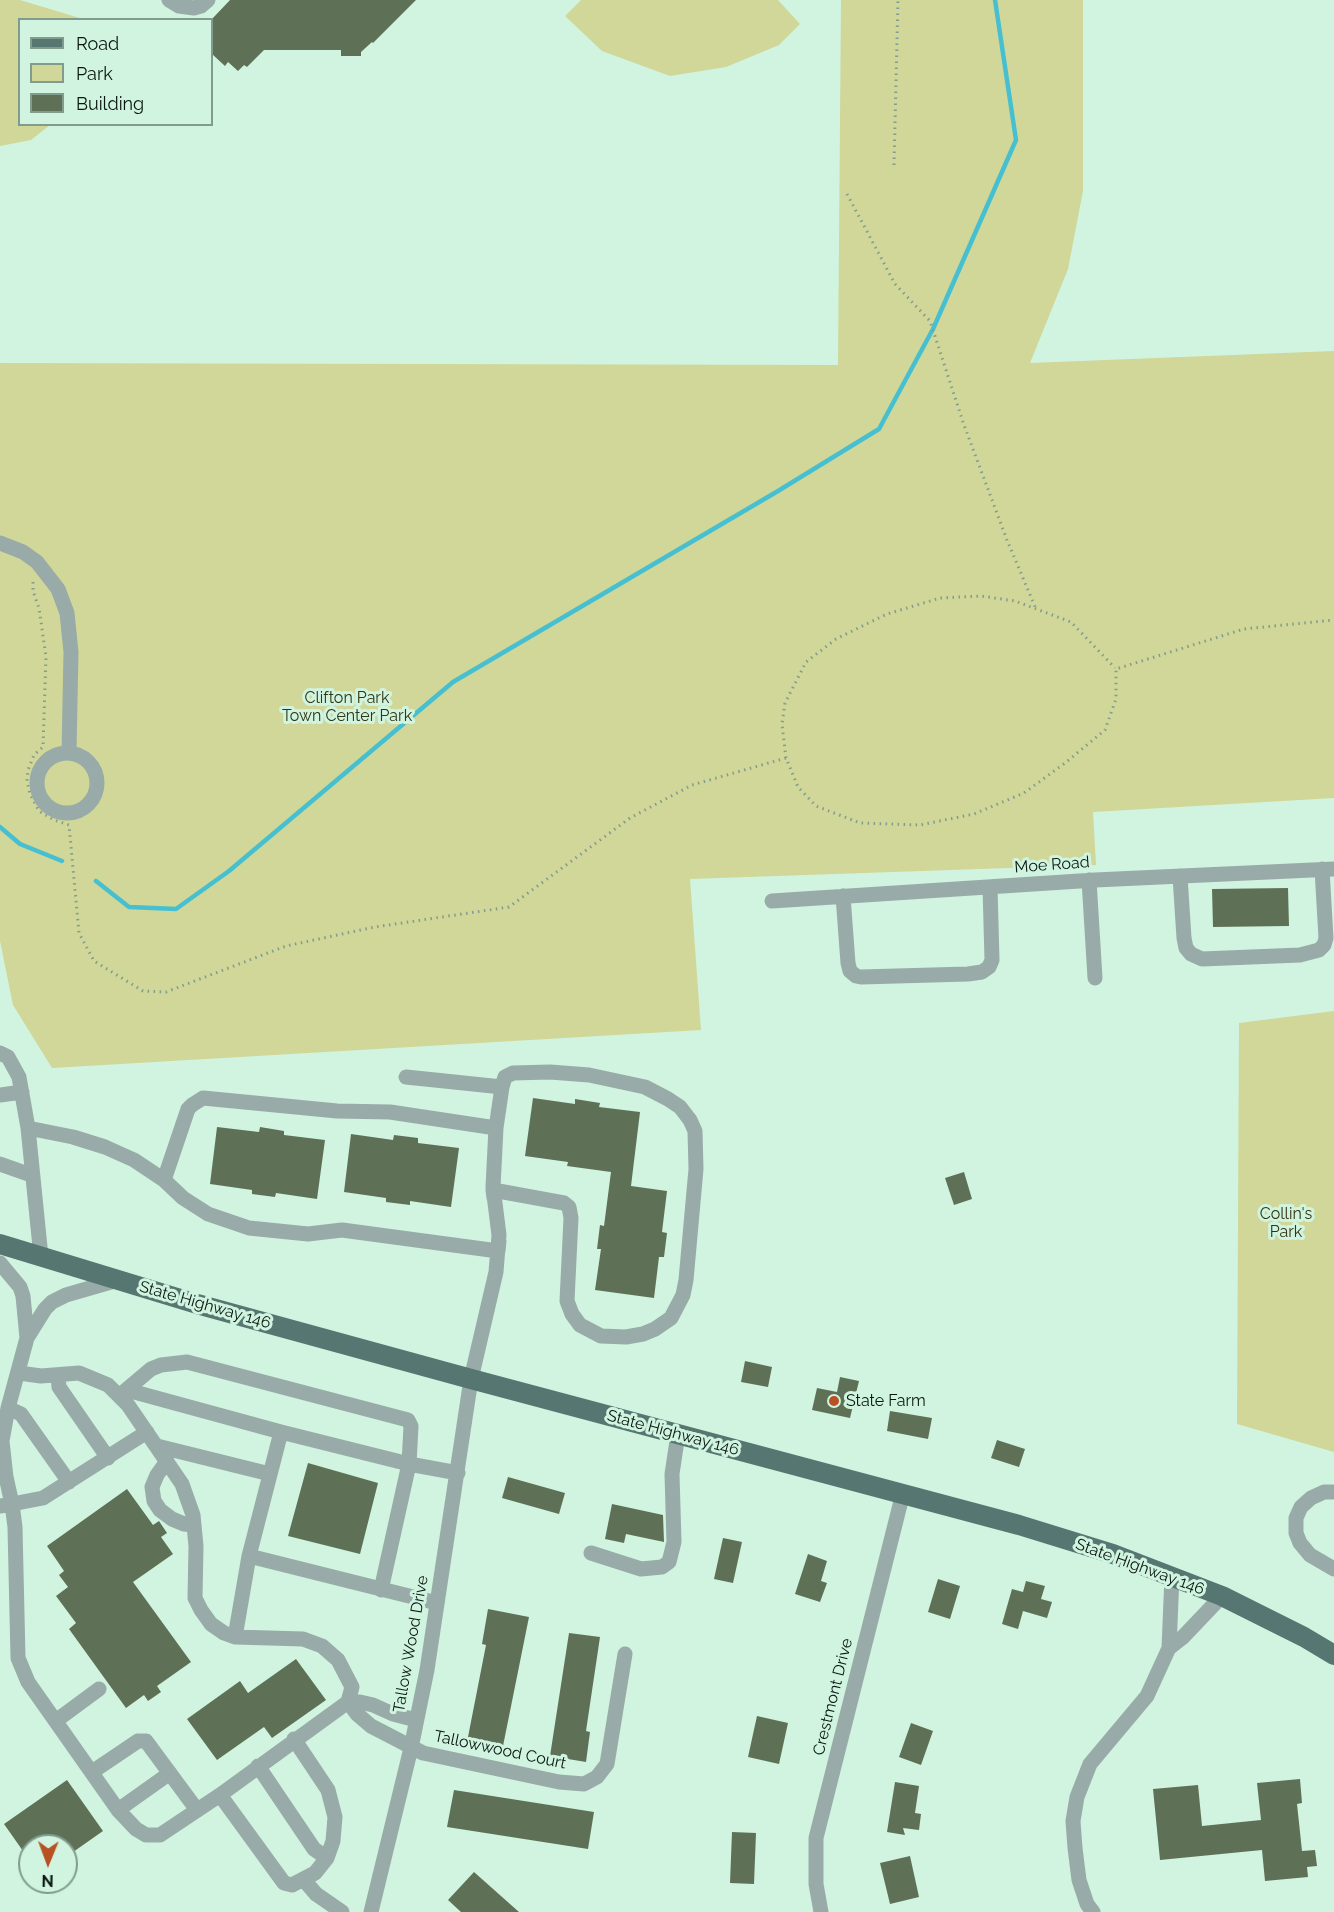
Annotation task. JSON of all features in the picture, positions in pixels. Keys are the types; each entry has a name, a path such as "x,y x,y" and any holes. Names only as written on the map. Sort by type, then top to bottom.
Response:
{"main road":[{"name":"State Highway 146","path":"0,1244 197,1304 903,1493 1113,1554 1222,1596 1304,1637 1334,1655"}],"street":[{"path":"169,0 179,6 194,8 208,0"},
{"path":"0,543 23,552 37,562 58,589 67,613 71,652 69,753"},
{"path":"69,753 87,760 97,776 98,785 91,803 84,809 66,814 46,805 40,797 37,786 42,766 59,754 69,753"},
{"path":"1180,876 1184,938 1186,948 1191,954 1202,958 1300,956 1319,950 1324,945 1328,869"},
{"name":"Moe Road","path":"772,901 1089,880 1328,869"},
{"path":"1089,880 1095,978"},
{"path":"843,896 848,963 850,971 856,976 969,974 982,972 989,967 992,960 990,887"},
{"path":"0,1053 8,1057 19,1077 28,1128 41,1257"},
{"path":"406,1077 502,1087 505,1077 513,1073 550,1072 589,1075 645,1087 680,1107 695,1131 696,1169 686,1280 683,1296 671,1318 655,1329 626,1337 601,1336 580,1325 567,1301 571,1218 568,1207 564,1203 493,1190"},
{"name":"Tallow Wood Drive","path":"371,1912 417,1720 458,1473 471,1379 496,1272 499,1235 493,1190 496,1128 502,1087"},
{"path":"0,1095 22,1092"},
{"path":"164,1180 188,1109 203,1098 338,1111 380,1111 496,1128"},
{"path":"28,1128 73,1137 105,1147 134,1160 164,1180 183,1198 208,1214 249,1228 308,1234 342,1230 498,1251"},
{"path":"0,1164 32,1175"},
{"path":"0,1263 20,1287 27,1338 8,1408 2,1441 6,1505 15,1527 18,1658 28,1682 57,1720 118,1810 136,1829 146,1835 160,1835 220,1795 294,1739 348,1702 352,1687 338,1660 322,1646 303,1639 235,1637 211,1624 195,1598 196,1546 193,1515 182,1484 123,1393"},
{"path":"27,1338 52,1302 66,1295 118,1280"},
{"path":"123,1393 151,1369 161,1365 188,1362 404,1418 411,1426 409,1464 381,1590"},
{"path":"19,1373 41,1376 79,1373 108,1384 123,1393 409,1464 458,1473"},
{"path":"58,1376 59,1387 108,1458"},
{"path":"8,1408 21,1414 69,1482"},
{"path":"6,1505 43,1498 147,1431"},
{"path":"235,1637 249,1556 281,1432"},
{"path":"591,1553 641,1569 662,1567 669,1562 674,1542 672,1474 678,1434"},
{"path":"157,1446 270,1474"},
{"path":"167,1461 156,1475 152,1487 154,1501 160,1510 172,1519 194,1525"},
{"path":"1334,1492 1324,1492 1311,1498 1301,1507 1296,1518 1296,1533 1300,1543 1310,1555 1334,1569"},
{"name":"Crestmont Drive","path":"821,1912 816,1884 816,1838 903,1493"},
{"path":"249,1556 437,1603"},
{"path":"1093,1912 1087,1904 1079,1880 1074,1821 1077,1797 1090,1764 1147,1696 1169,1648 1172,1576"},
{"path":"1169,1648 1183,1637 1222,1596"},
{"name":"Tallowwood Court","path":"411,1748 437,1757 559,1782 577,1784 591,1781 603,1772 610,1756 625,1654"},
{"path":"57,1720 99,1689"},
{"path":"348,1702 366,1704 417,1720"},
{"path":"348,1702 357,1714 371,1726 411,1748"},
{"path":"220,1795 284,1883 292,1885 315,1873 327,1858 333,1841 335,1817 328,1790 294,1739"},
{"path":"92,1772 138,1741 146,1741 196,1810"},
{"path":"258,1766 314,1849 327,1858"},
{"path":"118,1810 170,1773"},
{"path":"304,1880 316,1894 342,1912"}],"path":[{"path":"894,165 898,0"},
{"path":"847,194 895,284 930,321 964,425 1007,540 1036,609"},
{"path":"33,579 33,591 42,625 46,657 43,747 34,755 28,770 27,781 30,794 39,811 54,820 69,825 79,933 94,961 143,991 166,992 286,946 375,927 509,907 630,818 692,786 786,758"},
{"path":"981,596 1015,601 1036,609 1071,622 1116,669 1116,699 1105,730 1065,764 1024,793 974,814 920,825 860,823 816,806 798,787 786,758 782,724 785,703 806,662 836,639 886,614 940,598 981,596"},
{"path":"1116,669 1244,629 1334,620"}],"green space":[{"path":"0,0 20,0 80,18 18,18 18,126 49,126 31,140 0,146"},
{"path":"581,0 778,0 800,24 779,45 726,67 670,76 602,51 565,16"},
{"name":"Clifton Park Town Center Park","path":"841,0 1083,0 1083,191 1068,269 1030,363 1334,351 1334,798 1093,812 1096,865 690,879 701,1030 52,1068 13,1005 0,941 0,363 838,365"},
{"name":"Collin's Park","path":"1334,1011 1334,1452 1237,1424 1239,1023"}],"building":[{"path":"230,0 416,0 361,52 361,56 341,56 341,50 264,50 247,67 244,65 238,71 228,62 225,66 213,55 213,18"},
{"path":"1288,888 1289,926 1213,927 1212,889"},
{"path":"533,1098 575,1104 575,1099 600,1103 599,1107 640,1112 631,1186 667,1191 662,1232 667,1233 664,1257 659,1257 654,1298 595,1290 601,1249 597,1249 600,1225 604,1226 611,1172 567,1166 568,1162 525,1156"},
{"path":"217,1127 259,1132 260,1127 284,1131 284,1135 325,1140 317,1199 276,1193 275,1197 252,1194 252,1190 210,1184"},
{"path":"351,1134 393,1140 394,1135 418,1138 418,1143 459,1148 451,1207 410,1201 410,1205 386,1202 386,1198 344,1192"},
{"path":"964,1172 972,1199 954,1205 945,1178"},
{"path":"745,1361 772,1367 768,1387 741,1382"},
{"name":"State Farm","path":"840,1377 859,1381 850,1418 812,1410 817,1388 837,1392"},
{"path":"890,1411 932,1418 928,1439 887,1431"},
{"path":"997,1440 1025,1449 1019,1467 991,1458"},
{"path":"308,1463 378,1483 360,1554 288,1536"},
{"path":"508,1477 565,1493 559,1514 502,1498"},
{"path":"127,1489 153,1525 159,1521 167,1533 161,1537 173,1554 133,1582 191,1662 157,1686 161,1692 148,1701 144,1695 126,1708 69,1629 76,1623 56,1596 68,1587 59,1575 64,1571 47,1546"},
{"path":"612,1504 663,1515 664,1542 626,1534 624,1543 605,1539"},
{"path":"723,1538 742,1542 733,1583 714,1579"},
{"path":"808,1554 827,1561 821,1581 827,1583 820,1602 795,1594"},
{"path":"938,1579 960,1586 950,1619 928,1612"},
{"path":"1026,1581 1045,1586 1041,1599 1052,1602 1047,1618 1023,1611 1018,1629 1002,1624 1012,1589 1023,1592"},
{"path":"488,1609 529,1617 503,1746 468,1737 486,1645 482,1644"},
{"path":"569,1633 600,1637 586,1731 590,1732 586,1762 550,1756"},
{"path":"296,1659 326,1700 272,1738 264,1727 217,1760 187,1719 240,1681 248,1693"},
{"path":"757,1716 788,1723 779,1764 748,1757"},
{"path":"911,1723 933,1731 921,1765 899,1757"},
{"path":"1300,1779 1302,1803 1297,1804 1302,1851 1315,1850 1317,1866 1307,1867 1308,1877 1265,1881 1262,1850 1160,1860 1153,1789 1198,1785 1202,1826 1261,1820 1257,1783"},
{"path":"67,1780 103,1831 78,1849 78,1834 18,1834 18,1844 4,1824"},
{"path":"895,1782 919,1786 915,1813 921,1814 919,1830 903,1828 905,1835 887,1832"},
{"path":"454,1790 594,1812 588,1849 447,1827"},
{"path":"732,1832 756,1833 754,1884 730,1883"},
{"path":"910,1856 919,1897 890,1904 880,1863"},
{"path":"474,1872 519,1912 461,1912 448,1900"}],"waterway":[{"path":"96,881 129,907 176,909 229,871 453,682 879,429 933,329 1016,140 995,0"},
{"path":"0,827 20,844 62,861"}],"place":[{"name":"State Farm","path":"834,1401"}]}
